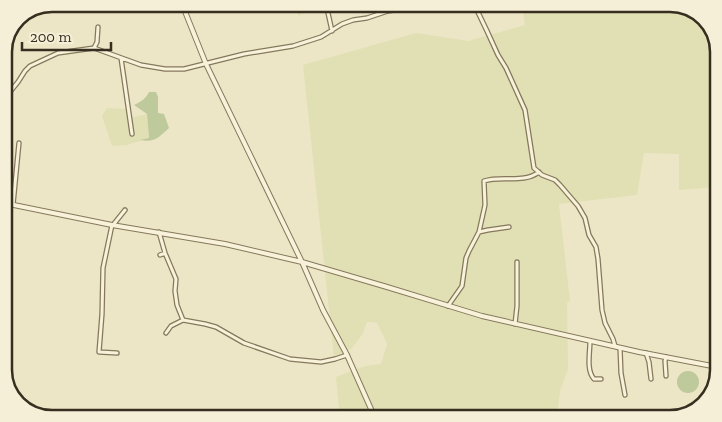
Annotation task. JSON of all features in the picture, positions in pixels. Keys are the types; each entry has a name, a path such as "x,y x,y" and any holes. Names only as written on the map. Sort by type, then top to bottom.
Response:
{"street":[{"path":"185,12 206,64 371,410"},
{"path":"328,12 332,31"},
{"path":"13,88 30,66 58,53 94,48 141,65 166,69 184,69 244,54 293,46 321,37 342,24 385,12"},
{"path":"478,12 525,110 534,168 542,175 555,180 578,206 585,218 589,235 596,247 602,310 614,346"},
{"path":"94,48 97,42 98,27"},
{"path":"120,58 132,134"},
{"path":"20,144 13,205 113,225 225,244 302,262 482,316 620,348 710,366"},
{"path":"448,306 462,286 466,258 479,232 485,205 484,181 499,178 516,180 534,176 540,172"},
{"path":"117,354 99,352 103,268 113,225 125,210"},
{"path":"479,232 509,227"},
{"path":"159,232 165,253 176,279 177,305 184,320"},
{"path":"160,255 165,253"},
{"path":"515,324 517,311 517,262"},
{"path":"166,333 170,326 184,320 216,328 244,342 290,359 320,362 336,360 346,355"},
{"path":"590,341 589,367 592,377 594,379 601,379"},
{"path":"620,348 621,373 625,395"},
{"path":"646,353 651,379"},
{"path":"666,357 666,376"}],"green space":[{"path":"297,12 306,12 298,16"},
{"path":"523,12 670,12 680,14 696,22 703,30 709,50 709,188 679,190 679,154 644,153 637,195 559,204 570,301 567,303 568,369 560,391 558,410 339,410 336,377 365,366 381,364 387,344 377,323 367,322 362,335 351,349 334,357 303,65 416,33 468,41 525,25"},
{"path":"149,92 156,92 158,97 158,113 164,114 169,128 156,138 145,141 140,140 149,138 147,114 134,105 143,100"},
{"path":"107,108 127,109 130,118 147,114 149,138 127,145 112,146 102,116"},
{"path":"688,371 696,374 699,382 696,390 688,393 680,390 677,382 680,374"}]}
